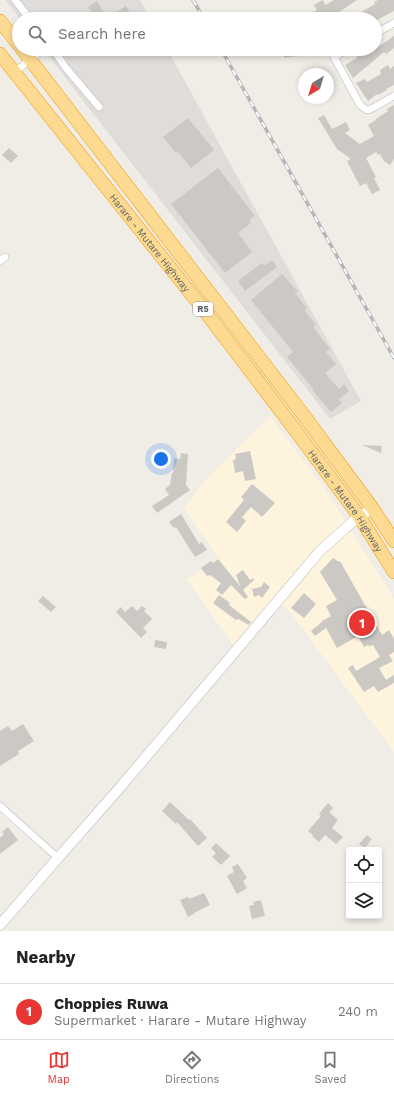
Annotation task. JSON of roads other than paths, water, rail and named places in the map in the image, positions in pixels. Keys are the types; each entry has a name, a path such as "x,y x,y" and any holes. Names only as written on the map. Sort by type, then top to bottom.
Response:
{"highway":[{"path":"0,21 12,36"},
{"name":"Harare - Mutare Highway","path":"0,54 200,305 359,516 394,572"},
{"name":"Harare - Mutare Highway","path":"28,56 305,417 373,509 394,541"}],"street":[{"path":"15,0 24,12"},
{"path":"382,30 394,23"},
{"path":"14,72 25,56"},
{"path":"58,56 99,107"},
{"path":"336,56 334,57 360,105 367,110 394,96"},
{"path":"0,925 117,791 320,551 359,516 373,509"},
{"path":"0,806 58,858"}],"railway":[{"path":"193,0 200,12"},
{"path":"225,56 394,358"}],"place":[{"name":"Choppies Ruwa","path":"362,623"}]}
